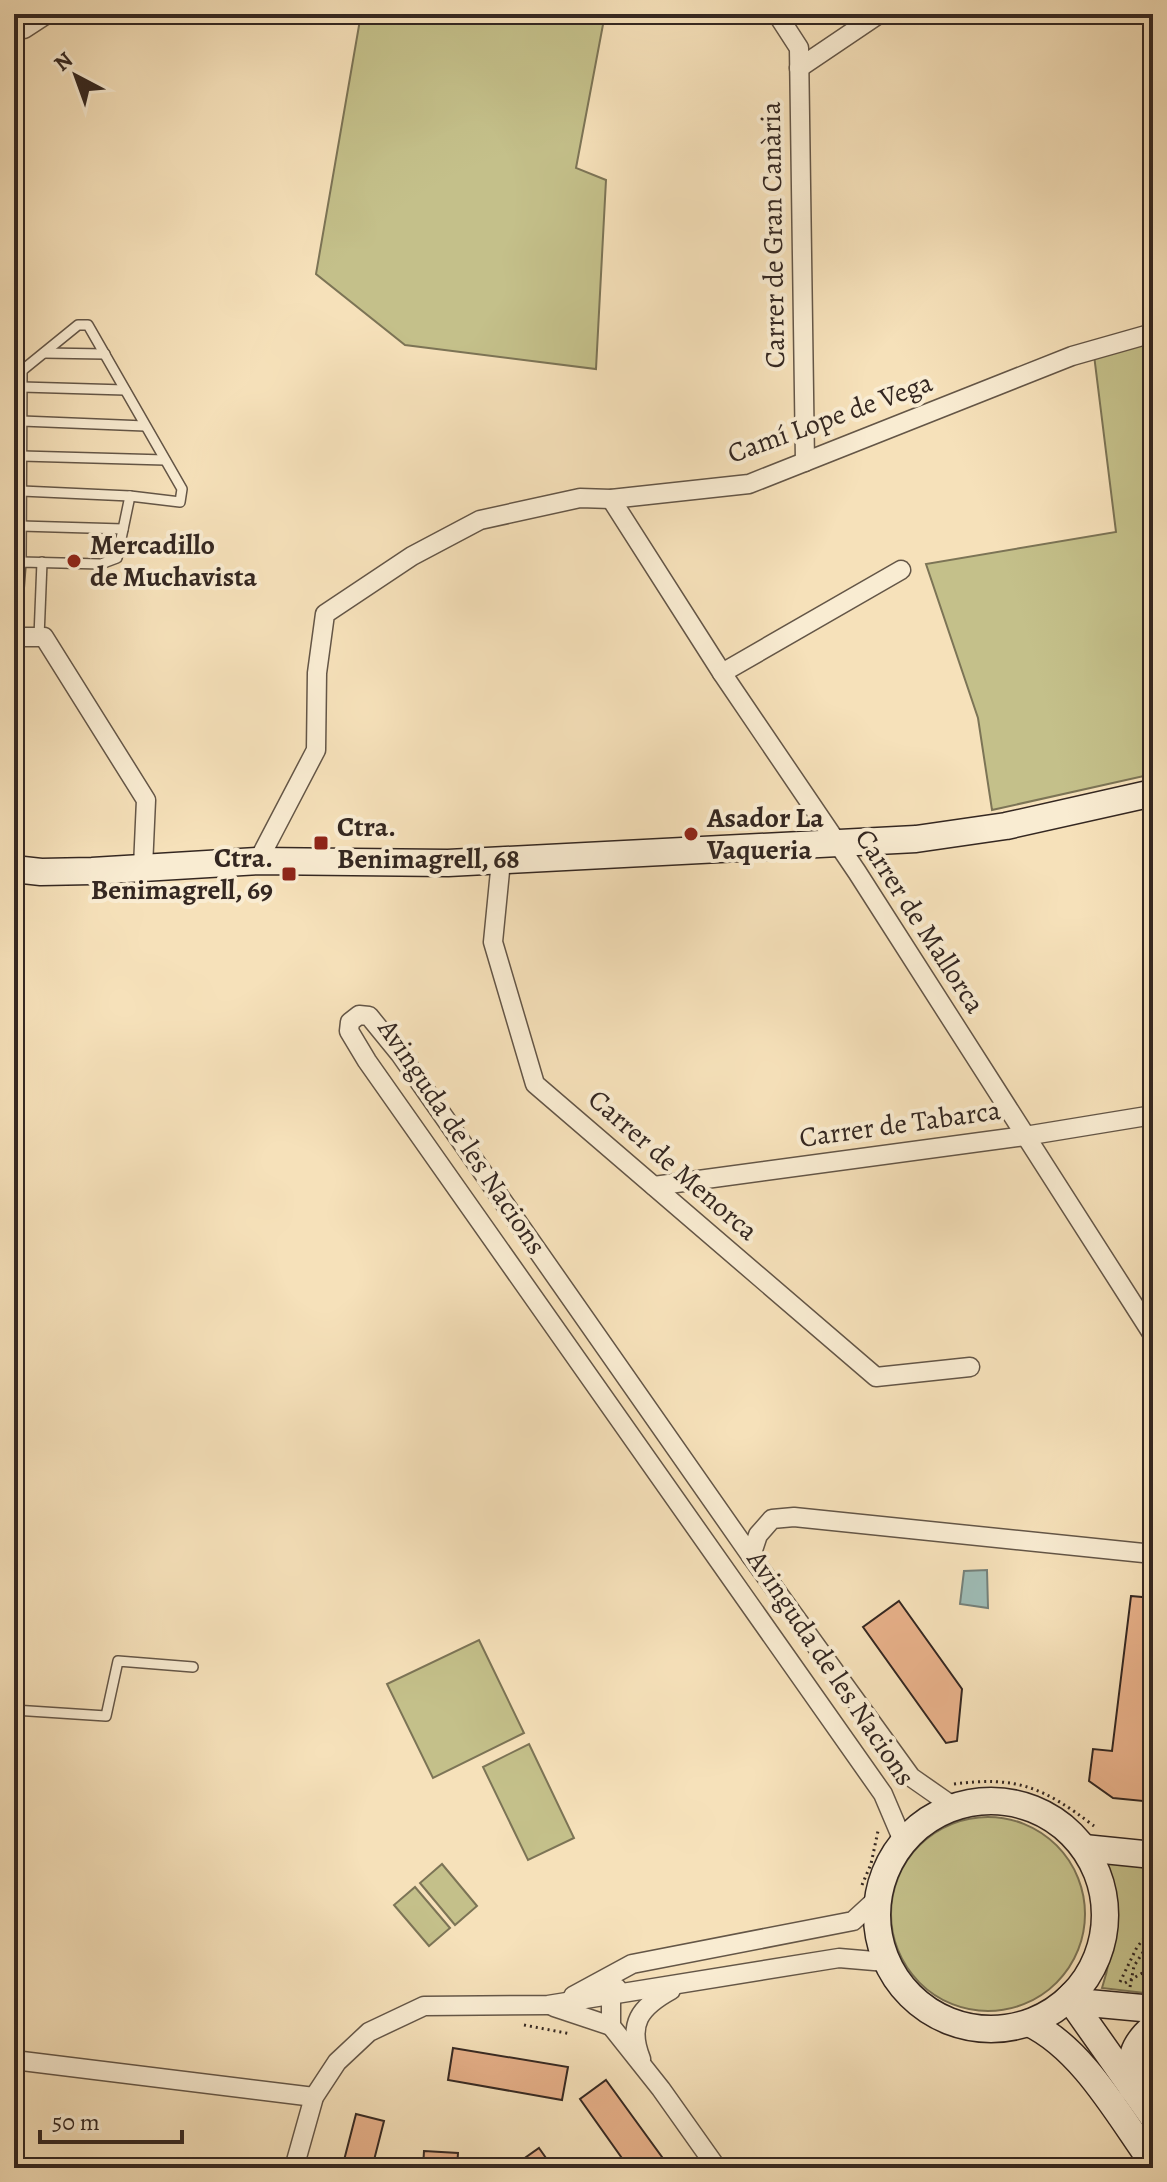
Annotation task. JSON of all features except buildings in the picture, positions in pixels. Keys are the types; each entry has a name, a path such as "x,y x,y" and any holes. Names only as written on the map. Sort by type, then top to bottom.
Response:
{"street":[{"path":"24,29 47,14"},
{"name":"Carrer de Gran Canària","path":"777,14 799,48 805,462"},
{"path":"799,68 879,14"},
{"name":"Camí Lope de Vega","path":"258,861 316,750 317,673 325,614 412,556 480,520 580,498 611,499 749,484 1072,356 1153,333"},
{"name":"Carrer de Mallorca","path":"611,499 1153,1335"},
{"path":"722,673 901,570"},
{"path":"15,642 44,637 146,800 143,867"},
{"path":"15,873 258,861 501,861 916,839 1006,826 1153,793"},
{"name":"Carrer de Menorca","path":"501,861 493,942 535,1084 876,1377 970,1367"},
{"name":"Avinguda de les Nacions","path":"903,1841 882,1791 367,1061 349,1031 350,1022 359,1015 369,1016 400,1054 751,1556 911,1777 949,1796"},
{"name":"Carrer de Tabarca","path":"654,1186 1025,1136 1153,1115"},
{"path":"751,1556 758,1535 772,1519 794,1517 1153,1554"},
{"path":"548,2005 581,1994 639,1963 853,1921 903,1841 949,1796 973,1802 1005,1801 1043,1813 1066,1828 1148,1864"},
{"path":"870,1892 886,1962 906,1993 934,2015 983,2030 1010,2029 1052,2012 1070,1997 1100,1951 1106,1912 1089,1837"},
{"path":"294,2168 314,2097 337,2062 369,2032 424,2006 548,2005 839,1958 886,1962"},
{"path":"611,2026 611,1996 639,1963"},
{"path":"645,2069 634,2042 637,2020 650,2001 681,1984"},
{"path":"1070,1997 1088,2003 1153,2009"},
{"path":"1070,1997 1153,2117"},
{"path":"548,2005 611,2026 717,2168"},
{"path":"1029,2023 1050,2033 1085,2069 1153,2163"},
{"path":"1132,2088 1131,2058 1137,2043 1153,2027"},
{"path":"14,2060 314,2097"}],"lane":[{"path":"15,642 21,562 18,503 22,491 22,387 18,373 78,325 88,325 182,489 180,502 130,496 22,491"},
{"path":"44,353 105,354"},
{"path":"22,387 125,390"},
{"path":"22,421 145,426"},
{"path":"22,456 165,460"},
{"path":"21,562 101,564 117,558 130,496"},
{"path":"21,526 123,529"},
{"path":"39,637 42,562"},
{"path":"14,1710 106,1716 118,1661 193,1667"}],"path":[{"path":"949,1796 990,1780 1027,1786 1067,1805 1089,1837"},
{"path":"870,1892 871,1864 879,1827"},
{"path":"1148,1864 1153,1892"},
{"path":"1153,1928 1137,1947 1119,1987 1153,1967"},
{"path":"511,2022 583,2036"}],"shaded area":[{"path":"361,14 605,14 576,168 606,180 596,369 405,345 316,274"},
{"path":"1153,338 1153,774 992,810 978,718 926,564 1116,532 1094,355"},
{"path":"479,1640 524,1733 433,1778 387,1684"},
{"path":"529,1744 574,1838 528,1860 483,1767"},
{"path":"988,1817 1025,1825 1042,1833 1056,1846 1069,1860 1077,1877 1085,1914 1077,1951 1069,1968 1056,1982 1042,1995 1025,2003 988,2011 951,2003 934,1995 920,1982 907,1968 899,1951 891,1914 899,1877 907,1860 920,1846 934,1833 951,1825"},
{"path":"1103,1862 1153,1868 1153,1994 1102,1988 1112,1941 1110,1894"},
{"path":"442,1864 477,1906 455,1925 420,1883"},
{"path":"415,1887 450,1928 429,1946 394,1905"}],"water":[{"path":"987,1570 988,1608 960,1604 964,1571"}],"place":[{"name":"Mercadillo de Muchavista","path":"74,561"},
{"name":"Asador La Vaqueria","path":"691,834"},
{"name":"Ctra. Benimagrell, 68","path":"321,843"},
{"name":"Ctra. Benimagrell, 69","path":"289,874"}]}
